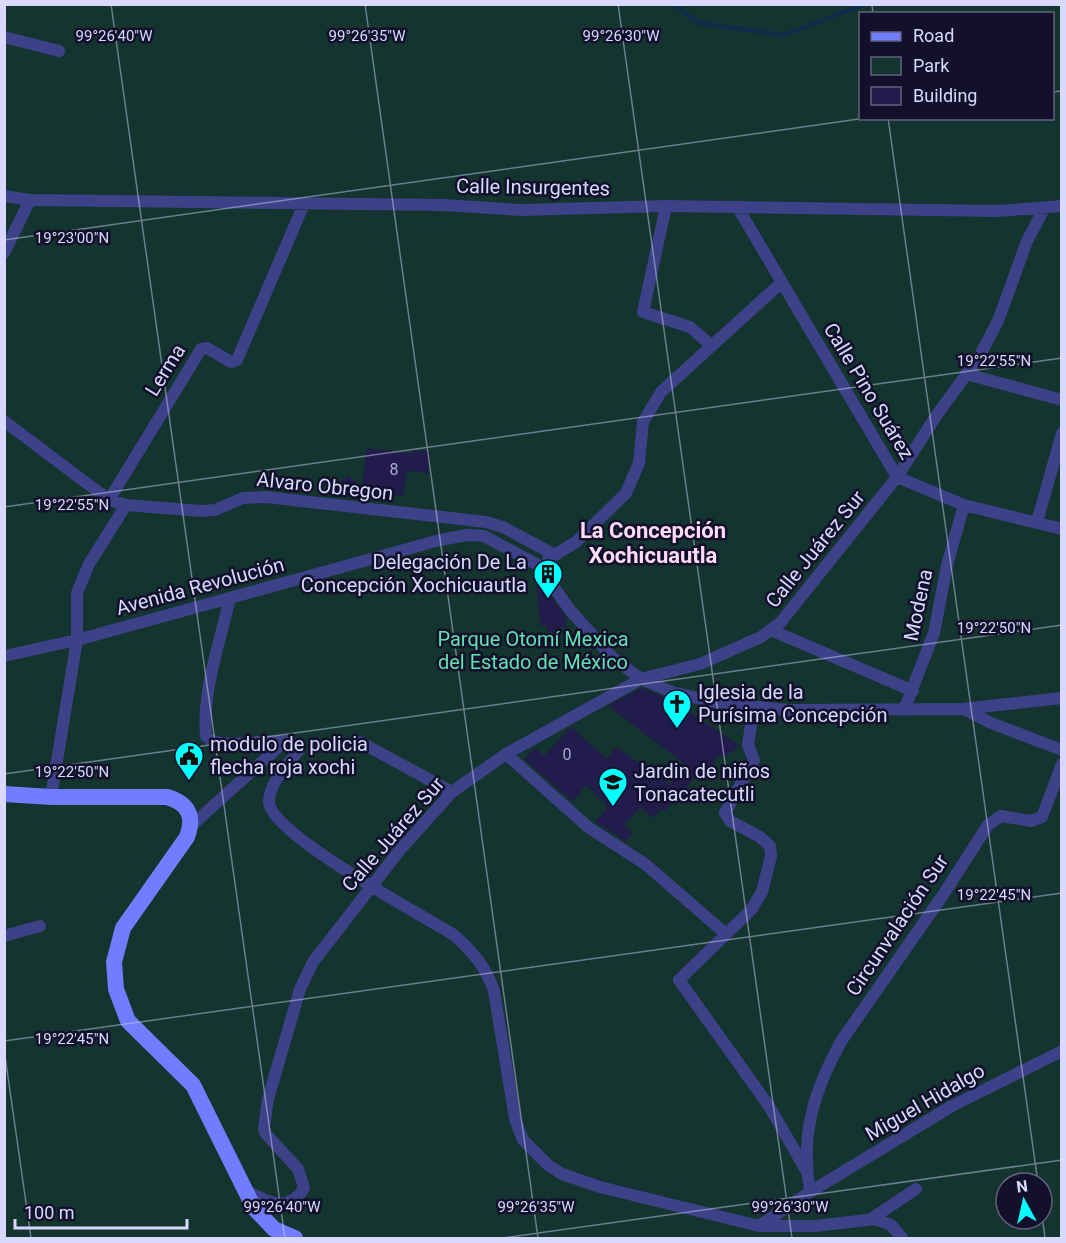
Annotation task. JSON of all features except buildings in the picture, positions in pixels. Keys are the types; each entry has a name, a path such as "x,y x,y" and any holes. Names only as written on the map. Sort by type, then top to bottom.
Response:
{"main road":[{"path":"4,794 51,797 167,797 182,802 190,816 191,826 181,847 123,928 117,946 113,976 120,1005 128,1021 193,1085 242,1189 263,1219 274,1228 295,1239"}],"street":[{"path":"4,37 59,51"},
{"name":"Calle Insurgentes","path":"4,196 30,200 443,205 521,210 666,206 998,211 1062,206"},
{"path":"4,253 30,200"},
{"name":"Lerma","path":"109,500 201,349 207,348 231,362 237,360 304,204"},
{"path":"666,206 642,312 690,327 712,346"},
{"name":"Calle Pino Suárez","path":"738,208 897,477 964,506 1062,529"},
{"name":"Calle Juárez Sur","path":"242,1189 279,1205 294,1200 304,1188 298,1169 266,1134 265,1112 300,989 313,962 399,851 452,792 506,754 641,679 700,664 772,631 897,477 989,341 1027,241 1044,209"},
{"path":"781,283 671,381 648,411 643,422 639,463 626,492 576,542 538,565 589,634 612,657 641,679 672,692 714,702 787,710 962,709 1062,698"},
{"path":"966,374 1062,400"},
{"name":"Alvaro Obregon","path":"4,421 109,500 126,505 201,511 215,510 243,498 266,497 448,517 502,527 555,555"},
{"path":"1037,522 1062,433"},
{"path":"51,797 77,640 77,592 81,580 126,505"},
{"name":"Modena","path":"904,710 934,633 949,556 964,506"},
{"name":"Avenida Revolución","path":"4,656 77,640 440,540 467,535 484,536 509,547 538,565"},
{"path":"230,598 205,716 206,735 214,742 285,741 297,745 299,750 271,792 271,812 302,842 454,935 483,966 494,991 515,1119 523,1140 533,1152 562,1174 600,1187 759,1226 815,1226 871,1219 891,1225 902,1239"},
{"path":"772,631 913,691"},
{"path":"754,705 748,745 754,760 728,804 725,815 730,821 766,841 771,856 759,901 679,980 769,1106 807,1172"},
{"path":"962,709 991,723 1062,750"},
{"path":"191,826 285,741"},
{"path":"360,742 452,792"},
{"path":"506,754 588,827 645,864 726,934"},
{"name":"Circunvalación Sur","path":"810,1192 805,1143 811,1112 829,1064 842,1040 903,954 988,825 1001,816 1031,821 1042,817 1062,764"},
{"path":"4,936 40,926"},
{"name":"Miguel Hidalgo","path":"759,1226 810,1192 952,1106 1062,1051"},
{"path":"871,1219 916,1189"}],"green space":[{"name":"Parque Otomí Mexica del Estado de México","path":"5,5 1061,5 1061,1238 5,1238"}],"waterway":[{"path":"674,4 698,23 783,35 865,4"},
{"path":"990,4 997,4"}],"place":[{"name":"Delegación De La Concepción Xochicuautla","path":"548,600"},
{"name":"Iglesia de la Purísima Concepción","path":"677,730"},
{"name":"modulo de policia flecha roja xochi","path":"189,782"},
{"name":"Jardin de niños Tonacatecutli","path":"613,808"}],"district":[{"name":"La Concepción Xochicuautla","path":"653,542"}]}
